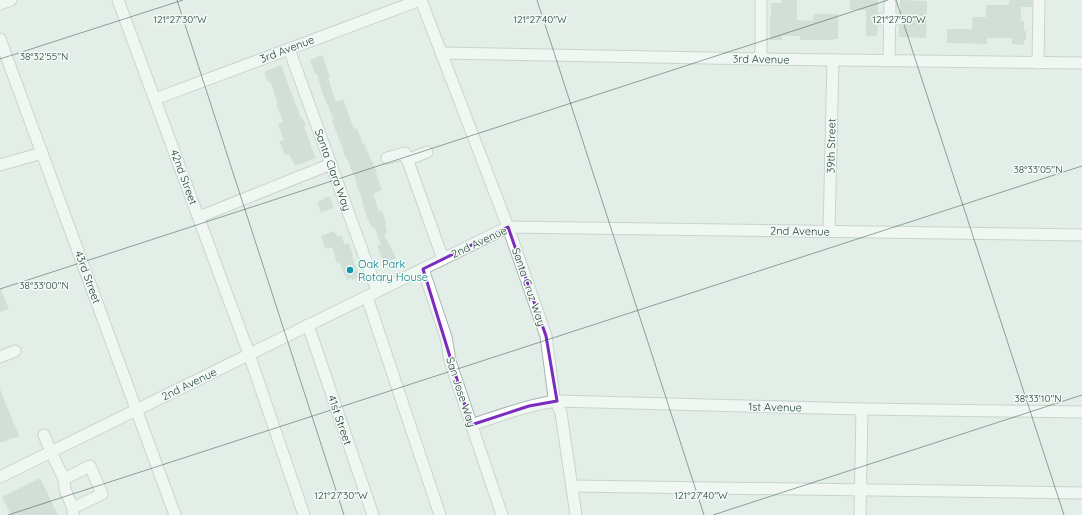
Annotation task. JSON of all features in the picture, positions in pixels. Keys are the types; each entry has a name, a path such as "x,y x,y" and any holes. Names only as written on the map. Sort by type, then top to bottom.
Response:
{"street":[{"path":"0,4 11,0"},
{"name":"42nd Street","path":"118,0 249,354 304,515"},
{"name":"3rd Avenue","path":"155,99 420,0"},
{"name":"Santa Cruz Way","path":"420,0 508,227 546,336 554,396 561,413 576,515"},
{"path":"761,0 761,59"},
{"path":"1038,63 1039,0"},
{"path":"889,61 890,3"},
{"name":"43rd Street","path":"0,39 175,515"},
{"name":"Santa Clara Way","path":"288,49 377,291"},
{"name":"3rd Avenue","path":"441,53 1082,63"},
{"name":"39th Street","path":"829,231 833,60"},
{"path":"407,160 428,152"},
{"path":"0,165 42,153"},
{"path":"387,158 405,153 443,259"},
{"path":"199,217 331,164"},
{"name":"2nd Avenue","path":"0,477 508,227 1082,235"},
{"name":"San Jose Way","path":"423,269 446,337 450,361 502,515"},
{"path":"367,297 440,515"},
{"name":"41st Street","path":"308,326 373,515"},
{"path":"0,357 15,351"},
{"name":"1st Avenue","path":"471,425 529,406 557,401 862,409 1082,412"},
{"path":"860,515 862,409"},
{"path":"44,435 50,452 64,478 65,490 73,512 102,494 90,466 64,478"},
{"path":"572,486 1082,494"}],"highlighted area":[{"path":"508,227 546,336 557,401 529,406 471,425 423,269"}],"building":[{"path":"782,0 797,0 797,20 813,21 814,14 838,14 838,39 800,40 800,36 782,36 782,40 770,40 771,3 782,3"},
{"path":"850,0 878,0 878,13 875,15 874,19 878,25 877,36 866,36 866,10 850,10"},
{"path":"900,0 927,1 926,38 899,37 899,26 904,23 905,19 904,15 900,12"},
{"path":"1009,0 1032,0 1032,7 1021,7 1021,21 1024,21 1024,31 1026,31 1026,40 1024,40 1024,45 1012,44 1012,38 987,38 987,44 947,43 947,29 972,29 973,17 986,17 986,5 1009,5"},
{"path":"322,55 330,77 328,78 336,102 343,99 354,129 357,128 377,173 382,190 373,194 379,212 382,211 386,222 387,233 384,234 396,258 384,263 377,246 381,244 374,227 372,228 367,217 357,184 349,163 343,153 344,152 332,121 334,120 323,95 317,74 315,74 310,60"},
{"path":"281,65 301,118 302,117 306,126 304,127 316,158 295,166 289,154 285,155 279,141 284,140 278,124 283,122 276,104 278,104 270,81 268,82 264,72"},
{"path":"329,196 334,208 321,212 317,202"},
{"path":"334,231 338,237 341,236 345,245 349,243 352,257 360,277 347,280 339,262 337,263 332,247 325,249 321,236"},
{"path":"0,288 9,309 0,312"},
{"path":"0,389 19,436 0,443"},
{"path":"40,478 58,515 11,515 2,497"}],"place":[{"name":"Oak Park Rotary House","path":"350,270"}]}
